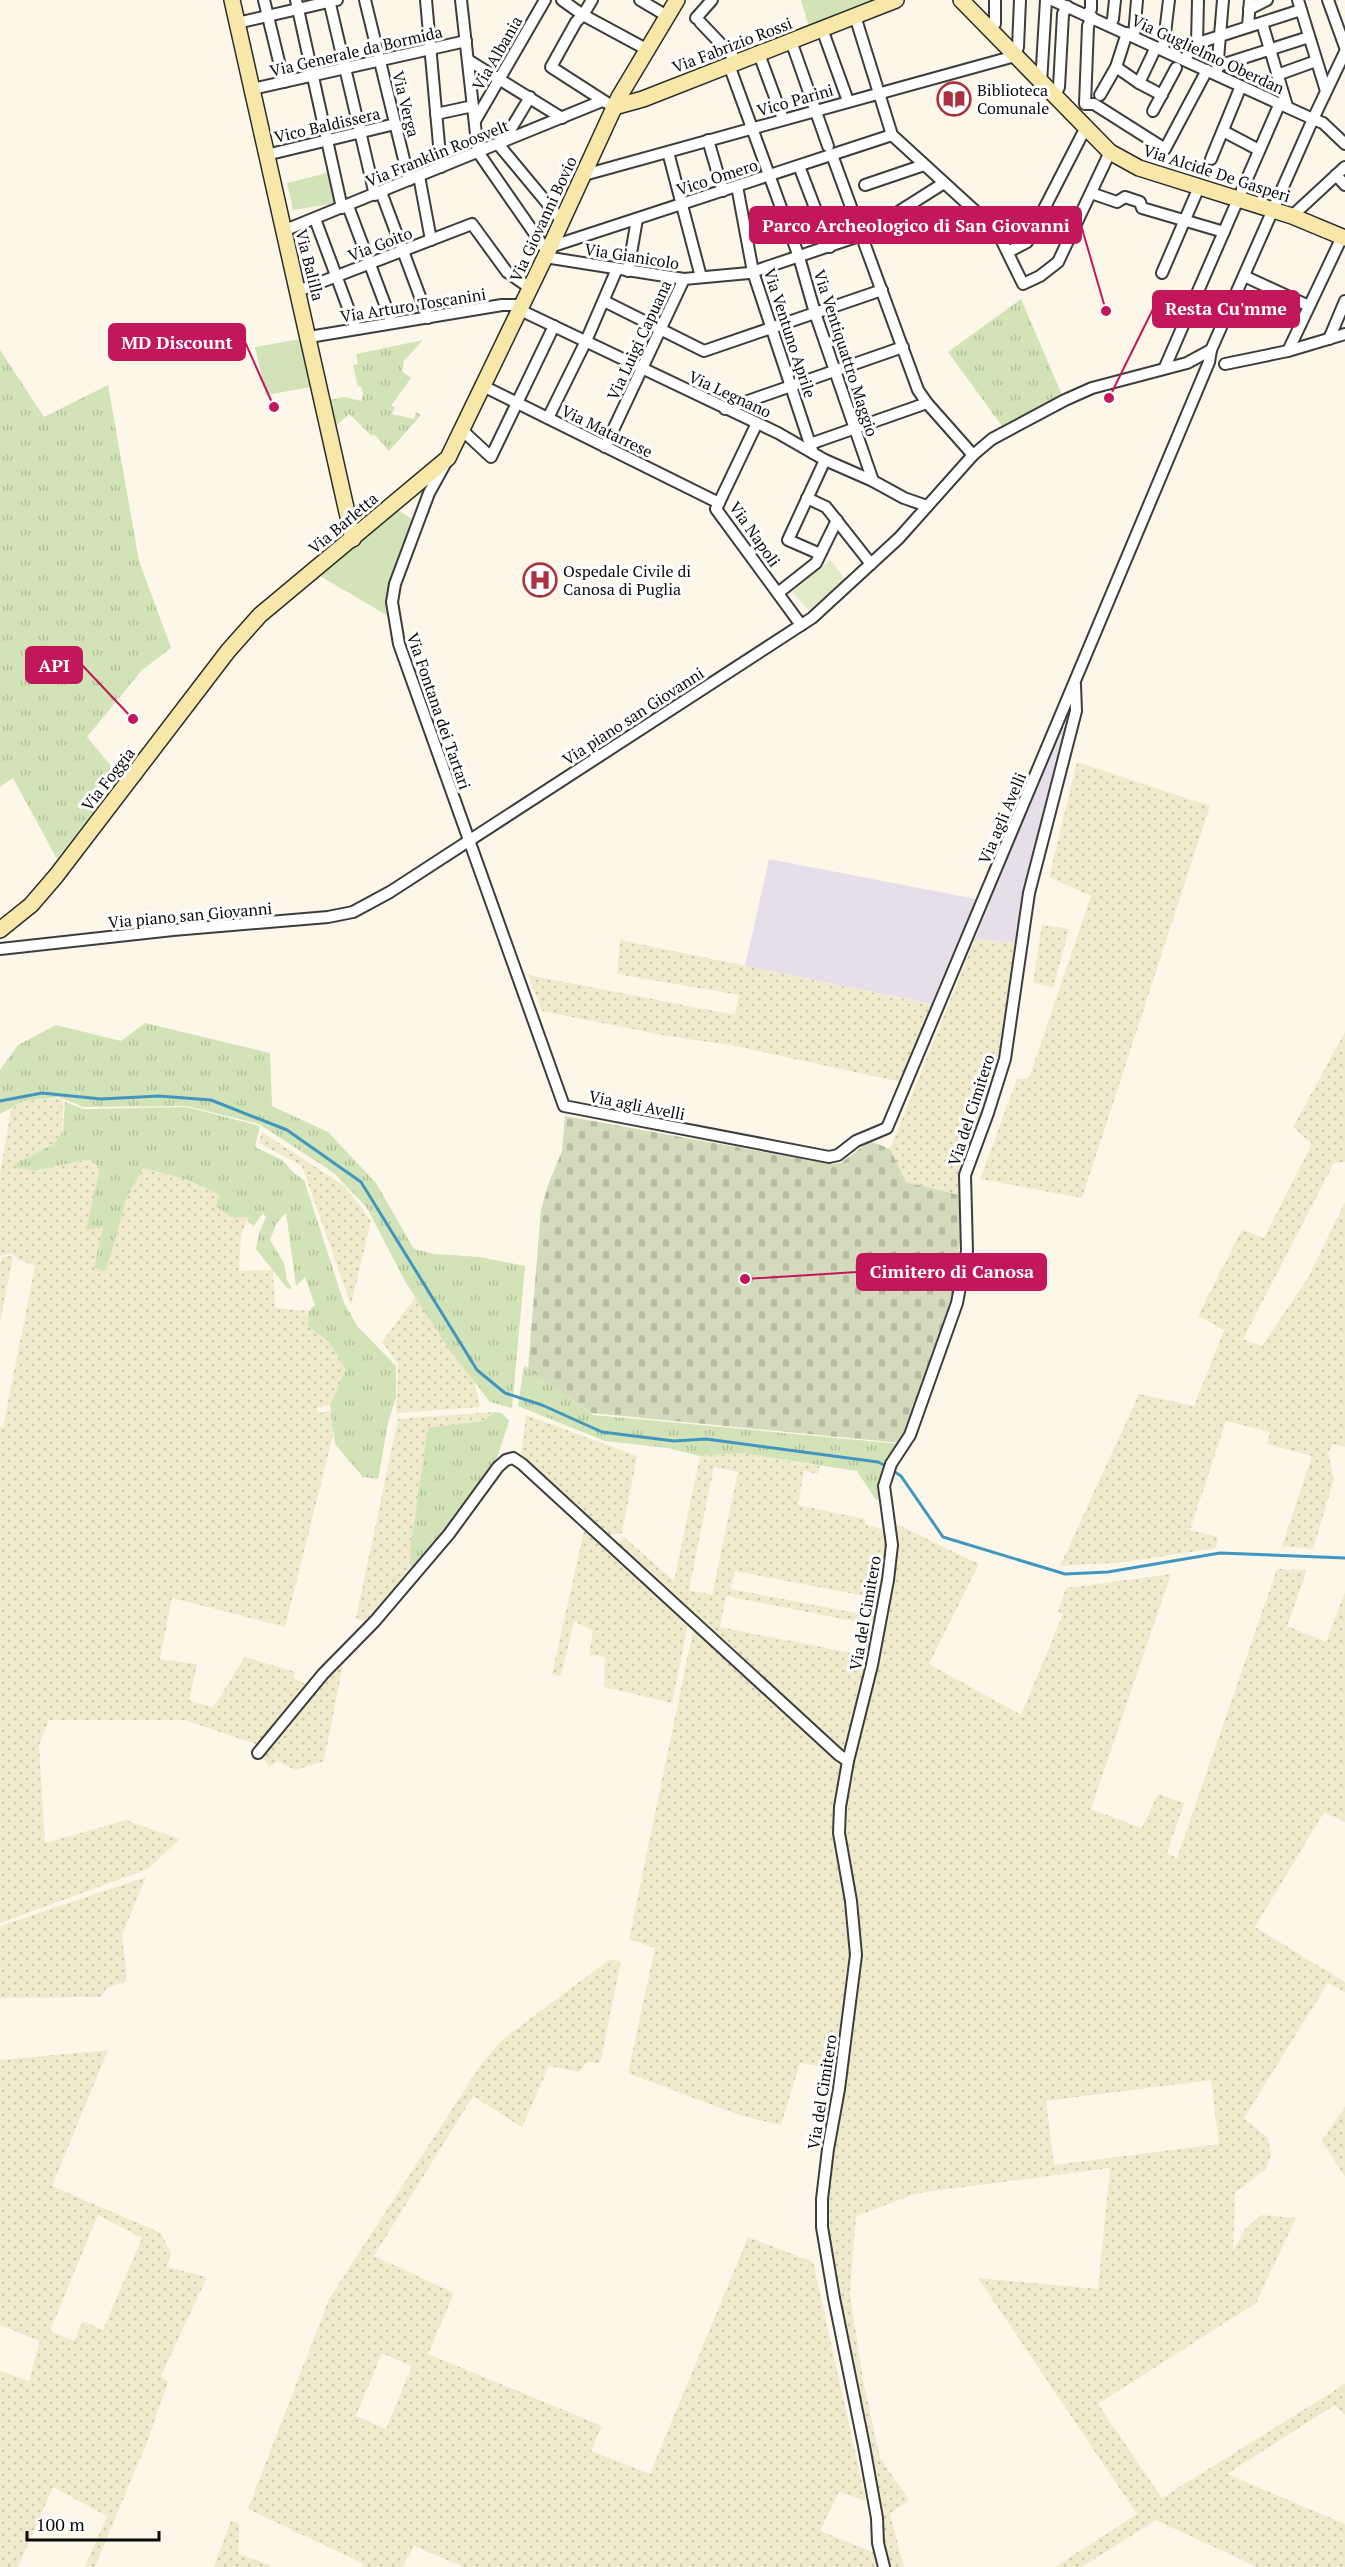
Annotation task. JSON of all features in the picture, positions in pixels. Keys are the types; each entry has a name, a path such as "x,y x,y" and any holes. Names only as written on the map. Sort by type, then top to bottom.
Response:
{"street":[{"name":"Via Balilla","path":"232,0 309,337 352,539"},
{"path":"264,0 284,82"},
{"name":"Via Verga","path":"365,0 395,124 414,178 431,240"},
{"path":"426,0 441,167"},
{"path":"461,0 478,152 548,252"},
{"name":"Via Albania","path":"475,121 545,0"},
{"path":"562,0 584,15 646,49"},
{"path":"592,0 584,15 576,22 550,67 608,104"},
{"path":"640,0 667,16"},
{"name":"Via Giovanni Bovio","path":"448,458 584,175 608,104 677,0"},
{"path":"712,0 698,20 733,64"},
{"name":"Via Fabrizio Rossi","path":"608,104 643,99 896,0"},
{"path":"989,29 994,24 995,0"},
{"path":"1015,56 1018,47 1020,0"},
{"path":"1041,83 1046,0"},
{"path":"1091,0 1088,26 1093,101"},
{"path":"1110,26 1115,0"},
{"path":"1093,101 1116,67 1131,35 1137,0"},
{"path":"1139,83 1160,48 1169,0"},
{"path":"1197,43 1198,0"},
{"path":"1093,101 1166,149 1214,70 1223,0"},
{"path":"1248,27 1249,4 1267,0"},
{"path":"1328,0 1345,47"},
{"path":"237,24 268,16 297,4 332,1 360,132 378,194 403,251 428,318"},
{"path":"1054,97 1059,87 1063,14 1061,3"},
{"name":"Via Guglielmo Oberdan","path":"1061,3 1185,60 1214,70 1241,86 1313,118 1343,137"},
{"path":"297,4 345,207 370,263 392,323"},
{"name":"Via Alcide De Gasperi","path":"969,4 989,29 1110,152 1139,168 1292,216 1344,238"},
{"path":"1185,60 1192,45 1262,23 1300,5 1326,91"},
{"path":"855,16 892,135 997,231 1023,284 1040,276 1058,262 1110,152"},
{"path":"1165,367 1259,150 1283,105 1262,23"},
{"path":"822,29 848,101"},
{"path":"1214,70 1309,37"},
{"name":"Via Generale da Bormida","path":"252,90 466,41"},
{"path":"791,41 918,390 973,455"},
{"name":"Via agli Avelli","path":"564,1106 829,1157 838,1155 856,1141 887,1128 1204,373 1211,350 1313,118 1342,64 1345,52"},
{"path":"759,54 783,119"},
{"name":"Vico Parini","path":"584,175 1015,56"},
{"path":"468,60 562,117"},
{"path":"1277,75 1316,62"},
{"name":"Via Ventiquattro Maggio","path":"733,64 751,128 799,257 815,313 873,481"},
{"path":"1116,67 1162,95"},
{"path":"1153,111 1176,68"},
{"path":"1211,159 1241,86"},
{"path":"530,97 500,143 562,221"},
{"name":"Via Franklin Roosvelt","path":"283,231 562,117 608,104"},
{"path":"436,114 473,106"},
{"name":"Vico Baldissera","path":"266,155 395,124"},
{"path":"1008,252 1027,242 1085,129"},
{"path":"1223,131 1259,150"},
{"name":"Vico Omero","path":"548,252 637,219 799,166 830,150 892,135"},
{"path":"708,140 723,191"},
{"path":"668,152 701,277"},
{"path":"865,184 924,165"},
{"path":"799,166 830,246"},
{"path":"1292,216 1341,171 1345,185"},
{"name":"Via Gianicolo","path":"548,252 623,270 684,279 753,272 862,235 944,183"},
{"name":"Via Ventuno Aprile","path":"737,186 753,272 812,449"},
{"path":"1162,273 1199,187"},
{"path":"1090,193 1117,202 1125,197 1140,202 1142,208 1224,232"},
{"path":"315,219 356,329"},
{"path":"548,418 603,301 623,270 637,219"},
{"name":"Via Goito","path":"298,291 472,224 507,272 530,288"},
{"path":"1288,351 1344,238"},
{"path":"1244,276 1309,306"},
{"name":"Via Luigi Capuana","path":"605,447 684,279"},
{"path":"603,301 704,351 882,290"},
{"path":"1329,339 1345,301"},
{"name":"Via Arturo Toscanini","path":"309,337 502,305 521,307"},
{"name":"Via Legnano","path":"521,307 554,326 812,449 825,460 873,481 904,498 927,506"},
{"path":"462,430 491,456 554,326"},
{"path":"1225,364 1288,351 1345,334"},
{"path":"725,409 903,347"},
{"name":"Via piano san Giovanni","path":"0,949 173,930 328,917 353,912 390,892 468,839 801,625 899,538 973,455 992,439 1065,400 1100,386 1197,360 1211,350"},
{"name":"Via Matarrese","path":"483,386 719,503"},
{"path":"812,449 855,428 927,403"},
{"name":"Via Napoli","path":"757,423 716,509 801,625"},
{"name":"Via Barletta","path":"260,615 448,458"},
{"name":"Via Fontana dei Tartari","path":"448,458 429,493 395,584 392,602 399,644 564,1106"},
{"path":"820,554 788,540 825,460"},
{"path":"807,498 826,507 871,564"},
{"path":"778,593 816,563 837,520"},
{"name":"Via Foggia","path":"0,930 31,905 56,876 228,651 260,615"},
{"name":"Via del Cimitero","path":"884,2567 878,2543 877,2518 864,2445 822,2227 822,2199 828,2149 839,2090 856,1955 851,1901 839,1833 840,1807 848,1761 872,1665 888,1580 892,1545 884,1486 890,1469 910,1436 957,1303 967,1251 965,1175 1001,1078 1029,893 1076,711 1074,682"},
{"path":"258,1753 323,1674 375,1621 442,1542 498,1467 506,1460 513,1458 848,1761"}],"shaded area":[{"path":"1061,726 1067,728 1027,886 1017,943 975,939"},
{"path":"1077,762 1210,806 1082,1198 980,1179 1017,1079 1029,1078 1091,896 1049,877"},
{"path":"769,859 976,899 931,1004 745,966"},
{"path":"1042,925 1069,929 1053,988 1033,982"},
{"path":"975,939 1017,943 996,1080 962,1168 959,1195 906,1182 890,1149"},
{"path":"620,940 934,1005 901,1082 730,1045 667,1036 542,1011 528,975 735,1015 739,995 617,974"},
{"path":"1345,1032 1345,1162 1334,1163 1243,1339 1262,1346 1309,1276 1345,1202 1345,1447 1333,1444 1328,1453 1334,1479 1313,1549 1282,1546 1312,1456 1267,1444 1270,1432 1226,1421 1190,1530 1218,1537 1216,1548 1127,1562 1060,1566 1139,1394 1194,1406 1224,1330 1198,1316 1242,1229 1264,1238 1312,1144 1293,1127"},
{"path":"63,1098 62,1132 54,1144 13,1166 34,1171 89,1159 101,1168 86,1231 104,1225 95,1268 106,1270 126,1200 143,1168 186,1179 221,1195 217,1207 235,1218 248,1217 241,1235 239,1271 273,1270 275,1308 309,1311 308,1326 329,1342 347,1370 330,1405 316,1408 318,1413 331,1411 334,1431 285,1627 172,1598 160,1659 197,1664 189,1700 213,1708 245,1657 295,1672 294,1678 307,1685 259,1745 185,1720 49,1720 39,1745 45,1843 126,1820 180,1839 148,1869 0,1923 0,1428 3,1428 35,1266 18,1259 12,1253 0,1256 0,1175 11,1109 24,1101"},
{"path":"262,1132 346,1187 371,1221 351,1305 302,1166 259,1143"},
{"path":"13,1256 0,1323 0,1265 2,1257"},
{"path":"416,1296 474,1379 480,1407 396,1413 398,1364 382,1342"},
{"path":"494,1412 484,1421 428,1429 410,1550 412,1570 367,1622 356,1618 398,1419"},
{"path":"526,1415 637,1456 622,1533 606,1536 521,1455"},
{"path":"741,1453 820,1466 818,1474 804,1471 798,1505 865,1519 865,1524 887,1531 881,1612 846,1756 616,1546 624,1537 674,1581 700,1456","holes":["714,1467 738,1472 712,1595 689,1590","735,1571 870,1597 867,1615 731,1589","726,1596 868,1624 862,1655 720,1627"]},
{"path":"892,1522 979,1564 929,1664 1021,1715 1063,1614 1058,1612 1066,1588 1171,1574 1091,1809 1142,1828 1158,1794 1184,1803 1167,1853 1177,1858 1277,1569 1307,1570 1287,1626 1326,1642 1345,1592 1345,1822 1324,1812 1255,1927 1345,1982 1345,1992 1328,1983 1244,2118 1268,2138 1271,2154 1266,2169 1235,2193 1233,2251 1245,2229 1261,2215 1296,2218 1256,2303 1098,2404 1162,2498 1345,2384 1345,2415 1335,2405 1227,2474 1345,2524 1345,2567 1257,2567 1156,2520 1082,2567 1055,2567 1137,2514 978,2278 1098,2289 1110,2168 918,2193 856,2216 850,2293 863,2380 880,2458 909,2500 890,2514 904,2567 886,2567 834,2290 824,2201 858,1962 842,1802 888,1613","holes":["1211,2080 1219,2144 1054,2165 1046,2101"]},
{"path":"584,1531 689,1619 672,1703 604,1687 605,1657 589,1655 593,1631 574,1621 561,1676 552,1674"},
{"path":"694,1626 844,1765 836,1823 852,1960 838,2069 800,2063 781,2125 739,2115 628,2073 655,1948 629,1939"},
{"path":"345,1655 324,1761 295,1770 279,1761 269,1767 260,1753"},
{"path":"146,1877 122,1935 127,1981 107,1988 101,1997 0,1998 0,1926"},
{"path":"610,1959 621,1962 600,2063 587,2062 579,2072 549,2066 522,2127 473,2096 374,2256 454,2293 428,2354 602,2426 591,2451 650,2474 748,2237 813,2262 866,2501 839,2492 820,2531 873,2552 876,2567 464,2567 414,2546 403,2567 361,2567 362,2563 248,2509 329,2299 482,2063 503,2039","holes":["382,2353 412,2366 386,2429 356,2416"]},
{"path":"108,2050 52,2186 161,2233 171,2254 167,2267 207,2277 161,2376 168,2382 149,2437 95,2567 85,2567 107,2516 53,2487 18,2567 0,2567 0,2371 29,2381 40,2341 0,2325 0,2060","holes":["98,2215 142,2238 103,2330 83,2321 74,2341 50,2331"]},
{"path":"1345,2106 1345,2177 1322,2141"},
{"path":"231,2521 239,2523 239,2554 270,2565 269,2567 214,2567"}],"green space":[{"path":"801,0 877,0 809,27"},
{"path":"331,172 336,203 293,210 287,183"},
{"path":"1021,299 1062,395 1002,426 948,352"},
{"path":"301,339 311,387 266,395 255,347"},
{"path":"423,340 404,361 402,371 411,378 391,406 395,407 392,414 414,419 416,412 421,415 389,451 374,434 372,436 349,414 336,426 329,400 345,397 361,401 363,394 361,386 358,387 353,365 358,364 356,354"},
{"path":"0,350 44,417 108,385 139,561 171,648 142,670 87,737 120,777 57,859 13,778 0,787"},
{"path":"398,510 418,523 390,617 320,576"},
{"path":"830,560 845,579 809,610 792,592"},
{"path":"145,1023 270,1053 272,1106 328,1132 376,1183 414,1249 434,1254 480,1257 525,1266 512,1408 490,1402 449,1349 406,1283 367,1208 334,1173 259,1124 187,1106 84,1107 59,1097 24,1101 0,1114 0,1070 18,1045 56,1025 121,1041"},
{"path":"65,1102 84,1109 187,1107 260,1126 255,1147 282,1160 304,1180 344,1303 358,1327 396,1366 396,1397 388,1423 378,1479 363,1477 335,1444 330,1405 346,1370 329,1342 308,1326 309,1311 315,1305 305,1277 296,1286 286,1213 277,1222 270,1240 284,1263 287,1280 292,1289 287,1288 256,1249 259,1233 266,1217 263,1213 254,1226 248,1222 247,1217 235,1218 216,1207 220,1195 186,1179 143,1168 126,1200 106,1271 94,1268 103,1226 86,1231 100,1168 89,1159 34,1171 12,1166 54,1144 63,1131"},
{"path":"565,1116 830,1164 841,1163 870,1141 890,1149 906,1182 959,1195 960,1243 951,1300 937,1349 901,1443 591,1413 528,1369 541,1210 562,1151"},
{"path":"524,1365 593,1415 901,1444 890,1458 881,1499 876,1500 857,1471 741,1453 700,1456 668,1448 605,1441 518,1406"},
{"path":"494,1412 502,1413 509,1421 495,1464 412,1570 410,1550 428,1428 484,1421"}],"waterway":[{"path":"0,1101 42,1093 101,1099 159,1096 211,1100 287,1130 361,1182 477,1370 505,1393 542,1405 602,1432 674,1441 706,1439 878,1462 886,1466"},
{"path":"892,1470 901,1476 943,1537 1065,1574 1108,1572 1220,1553 1345,1558"}],"place":[{"name":"Biblioteca Comunale","path":"954,99"},
{"name":"Parco Archeologico di San Giovanni","path":"1106,311"},
{"name":"Resta Cu'mme","path":"1109,398"},
{"name":"MD Discount","path":"274,407"},
{"name":"Ospedale Civile di Canosa di Puglia","path":"540,580"},
{"name":"API","path":"133,719"},
{"name":"Cimitero di Canosa","path":"745,1279"}]}
